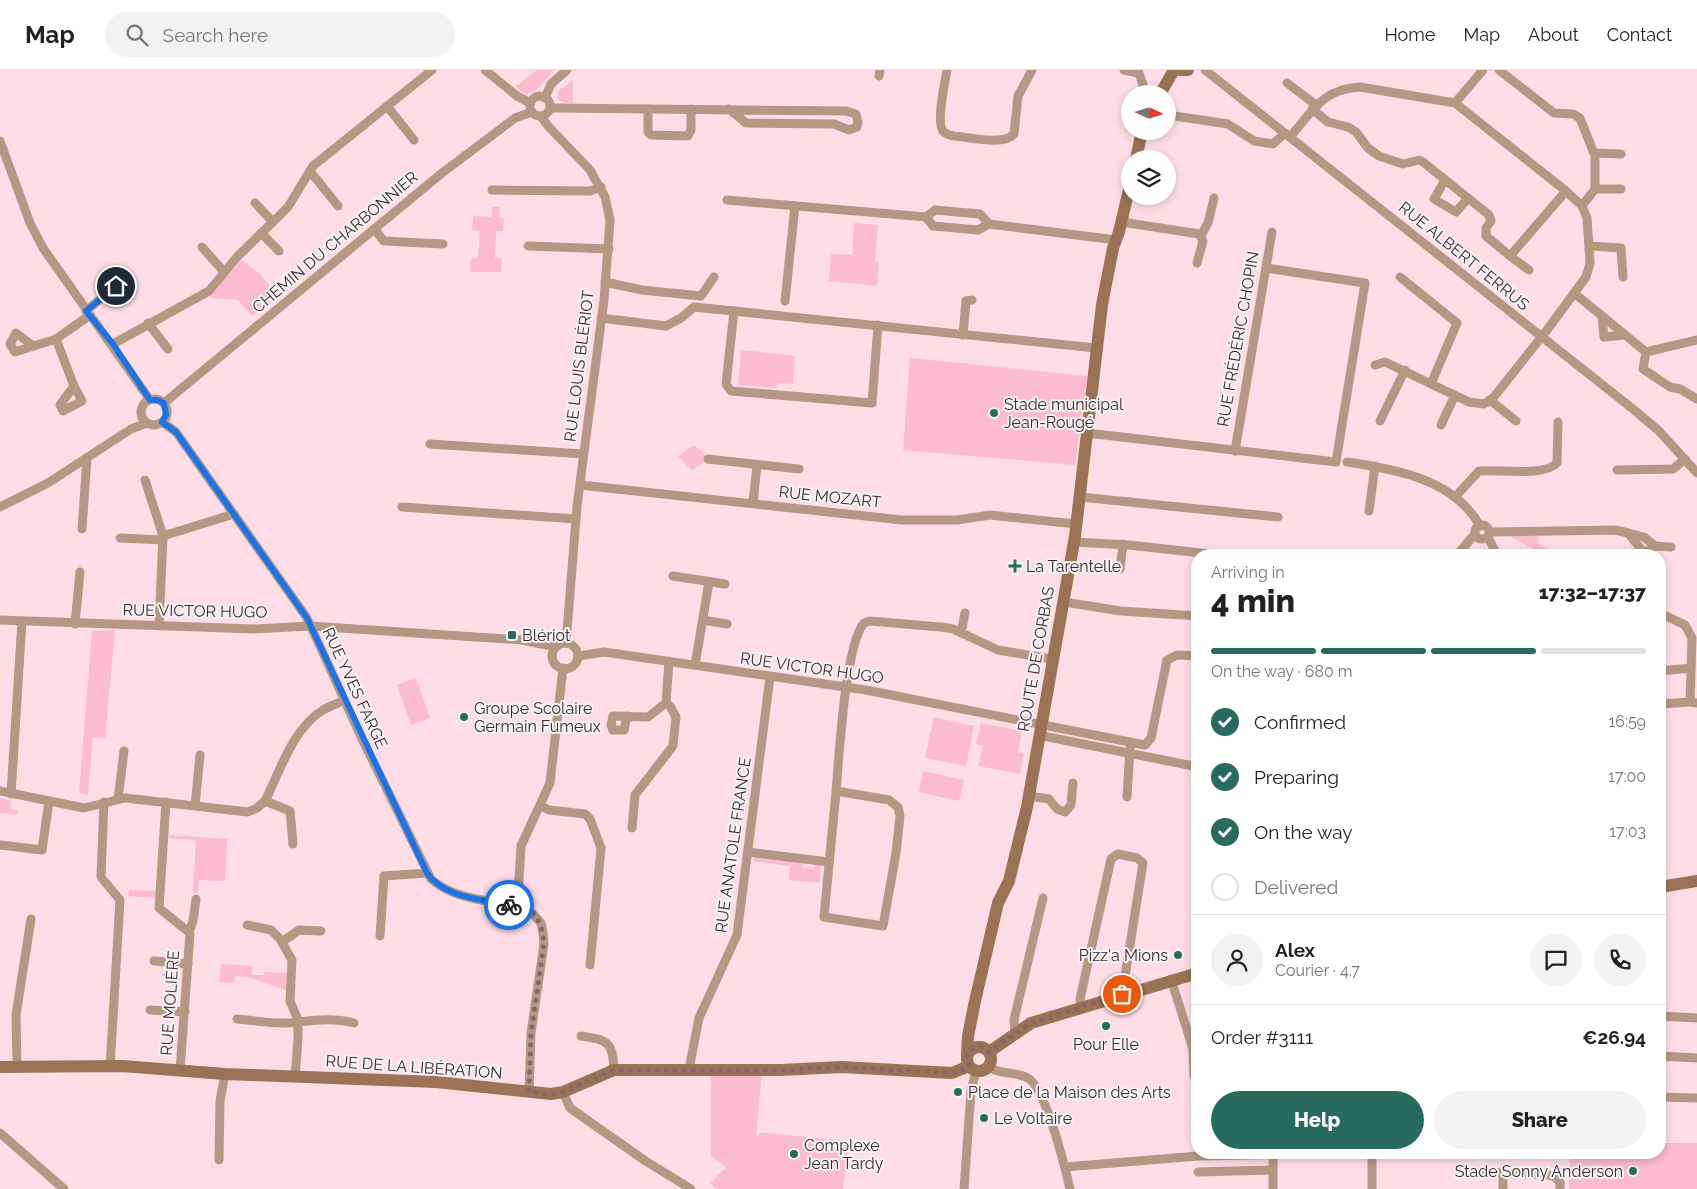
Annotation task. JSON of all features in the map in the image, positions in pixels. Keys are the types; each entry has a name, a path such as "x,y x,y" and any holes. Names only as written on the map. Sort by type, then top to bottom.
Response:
{"main road":[{"path":"1165,85 1174,70"},
{"path":"1180,70 1188,70"},
{"name":"ROUTE DE CORBAS","path":"975,1065 968,1036 998,903 1009,882 1029,796 1039,730 1074,542 1096,348 1108,275 1126,205"},
{"path":"1666,886 1697,881"},
{"name":"RUE DE LA LIBÉRATION","path":"0,1067 110,1067 225,1074 436,1082 551,1094 562,1092 614,1070 781,1070 841,1067 952,1073 975,1065 970,1050 984,1049 1031,1023 1191,974"},
{"name":"ROUTE DE CORBAS","path":"973,1017 973,1035 984,1049"},
{"path":"975,1065 991,1059 984,1049"}],"street":[{"path":"113,344 209,291 224,272 288,207 310,171 432,70"},
{"path":"485,70 541,116 547,113 550,108"},
{"path":"550,108 546,98 551,84 567,70"},
{"path":"947,70 940,120 941,129 947,134 954,136 1000,140 1011,138 1014,134 1018,96 1032,70"},
{"path":"1124,70 1139,72 1143,85"},
{"name":"RUE ALBERT FERRUS","path":"1205,70 1633,409 1697,473"},
{"path":"1456,103 1483,70"},
{"path":"1499,70 1554,113 1578,116 1595,153 1595,188 1582,206"},
{"path":"1287,83 1328,122 1348,127 1356,132 1368,148 1378,156 1403,164 1419,160 1445,180 1491,217 1491,221 1486,228 1486,236 1529,270"},
{"path":"1176,116 1228,124 1261,143 1273,144 1288,135 1314,107 1332,93 1360,87 1456,103 1582,206 1587,218 1590,246 1588,270 1574,294 1542,337 1490,400 1484,404 1469,402 1385,362 1375,365"},
{"path":"531,108 536,97 546,98"},
{"path":"387,106 414,140"},
{"name":"CHEMIN DU CHARBONNIER","path":"164,403 374,229 494,133 531,108"},
{"path":"550,108 729,109 846,111 856,114 858,122 857,127 849,130 834,124 746,123 729,109"},
{"path":"648,109 648,132 651,136 691,134 691,109"},
{"name":"RUE LOUIS BLÉRIOT","path":"541,116 548,126 590,170 600,187 610,220 609,249 576,519 566,642"},
{"path":"0,141 34,231 43,248 88,313 113,344 150,400"},
{"path":"1595,153 1622,154"},
{"path":"310,171 338,206"},
{"path":"1445,180 1434,199 1456,212 1468,198"},
{"path":"492,190 590,191 600,187"},
{"path":"1595,188 1621,189"},
{"path":"1510,256 1566,191"},
{"path":"1197,263 1202,247 1202,236 1208,223 1214,198"},
{"path":"727,200 926,217 936,210 980,214 989,224"},
{"path":"255,203 273,222"},
{"path":"785,301 795,206"},
{"path":"926,217 934,226 978,230 989,224 1116,240"},
{"path":"1122,222 1202,236"},
{"path":"374,229 384,240 443,244"},
{"name":"RUE FRÉDÉRIC CHOPIN","path":"1235,451 1272,232"},
{"path":"261,233 279,251"},
{"path":"528,246 609,249"},
{"path":"1590,246 1621,248 1622,277"},
{"path":"202,247 224,272"},
{"path":"1087,433 1336,462 1366,283 1266,268"},
{"path":"605,282 642,290 701,296 714,277"},
{"path":"1400,277 1457,323 1431,384"},
{"path":"32,345 56,339 88,313 116,286"},
{"path":"1574,294 1646,352"},
{"path":"963,335 966,301 972,300"},
{"path":"601,318 666,326 681,318 694,307 1096,348"},
{"path":"734,310 726,384 731,391 872,403 878,326"},
{"path":"1602,316 1604,337 1625,335"},
{"path":"148,323 168,349"},
{"path":"56,339 74,386"},
{"path":"1646,352 1697,340"},
{"path":"1646,352 1643,369 1670,387 1680,389 1697,399"},
{"path":"1380,421 1405,370"},
{"path":"1441,425 1456,395"},
{"path":"0,507 48,483 131,429 148,423 155,425 162,422 166,415 164,403 150,400 142,406 141,413 131,429"},
{"path":"1490,400 1516,421"},
{"path":"141,413 148,423"},
{"name":"RUE YVES FARGE","path":"162,422 176,432 307,618 427,873 438,885 448,891 514,906 519,904"},
{"path":"1455,497 1479,471 1542,470 1553,468 1557,463 1558,422"},
{"path":"430,444 583,454"},
{"path":"82,529 87,458"},
{"path":"708,459 799,469"},
{"path":"1617,470 1673,469 1685,459"},
{"path":"1347,462 1403,472 1432,482 1455,497 1478,530 1481,538 1489,535 1615,530 1628,533 1641,549"},
{"path":"753,503 757,465"},
{"path":"1369,511 1375,466"},
{"path":"145,480 163,538 159,626"},
{"name":"RUE MOZART","path":"580,485 902,520 957,520 990,516 1076,524"},
{"path":"1080,497 1278,517"},
{"path":"402,507 576,519"},
{"path":"120,538 163,538 234,514"},
{"path":"1462,549 1478,530"},
{"path":"1489,535 1495,549"},
{"path":"1074,542 1123,544 1191,552"},
{"path":"1120,569 1123,544"},
{"path":"1650,549 1655,546 1671,547"},
{"path":"75,624 80,572"},
{"path":"672,576 725,584"},
{"path":"695,665 709,582"},
{"path":"1064,602 1121,611 1191,616"},
{"path":"960,633 965,613"},
{"path":"1666,616 1685,625 1692,638 1691,668 1694,702 1666,704"},
{"name":"RUE VICTOR HUGO","path":"0,620 254,629 310,626 522,640 556,647"},
{"path":"703,620 727,624"},
{"path":"836,791 889,800 898,807 900,816 896,853 883,926 824,918 829,862 846,687 856,637 864,623 879,620 941,627 960,633 998,650 1052,659"},
{"path":"11,794 22,621"},
{"path":"539,644 552,656 554,662 563,668 573,666 578,656 577,650 566,642 556,647 552,656"},
{"name":"RUE VICTOR HUGO","path":"578,656 604,652 908,697 1039,730 1130,748 1191,765"},
{"path":"1127,797 1130,748 1150,742 1167,660 1177,655 1191,656"},
{"path":"627,716 648,717 666,703 669,662"},
{"path":"529,1092 531,1033 544,944 540,923 533,914 519,904 521,846 550,783 563,668"},
{"path":"1666,670 1691,668"},
{"name":"RUE ANATOLE FRANCE","path":"689,1069 699,1018 737,935 770,677"},
{"path":"0,791 84,808 118,799 166,802 248,812 257,808 265,801 298,736 322,711 344,700"},
{"path":"632,828 635,795 673,746 676,716 666,703"},
{"path":"118,799 124,751"},
{"path":"195,806 200,755"},
{"path":"1029,796 1049,799 1057,809 1065,812 1071,805 1073,783"},
{"path":"265,801 290,811 293,844"},
{"path":"1,845 42,850 49,802"},
{"path":"104,802 102,877 120,900 110,1067"},
{"name":"RUE MOLIÈRE","path":"166,802 159,908 188,932 188,964 180,1070"},
{"path":"541,806 549,810 585,814 590,819 601,848 590,965"},
{"path":"748,852 829,862"},
{"path":"1081,1007 1080,1000 1111,859 1118,854 1137,858 1143,863 1122,994"},
{"path":"380,936 384,876 427,873"},
{"path":"1016,1032 1014,1020 1043,898"},
{"path":"188,932 193,922 196,899"},
{"path":"17,1067 16,1015 31,919"},
{"path":"247,925 271,930 282,942 292,960 290,1001 298,1020 295,1077"},
{"path":"282,942 299,930 321,931"},
{"path":"154,961 188,964"},
{"path":"1171,979 1191,1043"},
{"path":"150,1010 184,1012"},
{"path":"1666,1016 1697,1018"},
{"path":"237,1019 288,1023 298,1020 342,1020 354,1023"},
{"path":"581,1036 603,1039 609,1045 613,1054 614,1070"},
{"path":"1666,1056 1697,1058"},
{"path":"964,1189 975,1065 1025,1077 1038,1086 1065,1167 1070,1189"},
{"path":"219,1160 220,1101 225,1074"},
{"path":"562,1092 570,1108 644,1160 691,1189"},
{"path":"1666,1097 1697,1098"},
{"path":"1,1135 64,1189"},
{"path":"1065,1167 1191,1157"},
{"path":"1273,1159 1273,1189"},
{"path":"1372,1159 1372,1189"},
{"path":"1198,1172 1273,1170"},
{"path":"1484,1172 1549,1175 1556,1177 1560,1182 1560,1189"},
{"path":"1503,1173 1503,1189"}],"shaded area":[{"path":"537,70 553,70 539,88 526,95 516,86"},
{"path":"573,80 573,103 564,103 557,99 558,91"},
{"path":"492,207 500,207 499,217 504,218 503,231 496,231 495,258 502,258 501,272 470,272 471,259 478,258 480,231 472,230 473,216 492,217"},
{"path":"854,223 878,225 875,261 879,262 877,286 829,281 831,254 852,255"},
{"path":"241,260 259,273 277,295 252,316 238,300 209,298"},
{"path":"741,350 795,356 793,384 778,383 775,388 738,385"},
{"name":"Stade municipal Jean-Rougé","path":"910,358 1087,376 1075,465 903,450"},
{"path":"694,445 705,454 703,463 692,470 678,456"},
{"path":"1509,536 1538,536 1539,545 1547,549 1534,549"},
{"path":"115,630 105,738 93,737 88,795 79,793 92,631"},
{"path":"416,678 430,718 411,725 397,685"},
{"path":"934,717 974,726 966,766 925,758"},
{"path":"981,723 1022,731 1018,752 1024,753 1020,774 978,766 983,746 976,744"},
{"path":"923,771 964,780 959,801 919,792"},
{"path":"0,798 11,801 10,809 18,811 17,815 0,813"},
{"path":"169,835 227,839 225,881 199,880 198,893 193,893 196,840 169,838"},
{"path":"759,855 804,862 803,868 814,869 815,863 821,864 819,883 789,880 790,866 753,861"},
{"path":"129,890 155,891 155,898 128,896"},
{"path":"221,964 252,966 252,975 263,975 264,972 287,973 286,990 248,977 235,976 234,983 219,982"},
{"name":"Complexe Jean Tardy","path":"711,1073 762,1073 756,1138 760,1133 766,1133 849,1141 843,1189 717,1189 710,1184 726,1167 711,1156"},
{"name":"Stade Sonny Anderson","path":"1666,1143 1697,1143 1697,1189 1569,1189 1570,1159 1666,1159"}],"way so far":[{"path":"509,905 519,904 533,914 540,923 543,933 544,944 531,1033 529,1092 551,1094 562,1092 614,1070 781,1070 841,1067 955,1073 969,1066 967,1056 973,1048 982,1047 989,1052 1024,1026 1048,1016 1122,994"}],"place":[{"name":"Stade municipal Jean-Rougé","path":"994,413"},
{"name":"La Tarentelle","path":"1015,566"},
{"name":"Blériot","path":"512,635"},
{"name":"Groupe Scolaire Germain Fumeux","path":"464,717"},
{"name":"Pizz'a Mions","path":"1178,955"},
{"name":"Pour Elle","path":"1106,1026"},
{"name":"Place de la Maison des Arts","path":"958,1092"},
{"name":"Le Voltaire","path":"984,1118"},
{"name":"Complexe Jean Tardy","path":"794,1154"},
{"name":"Stade Sonny Anderson","path":"1633,1171"}],"route":[{"path":"116,286 86,311 113,344 146,390 150,400 154,399 164,403 167,411 162,422 176,432 307,618 312,633 427,873 438,885 448,891 509,905"}]}
